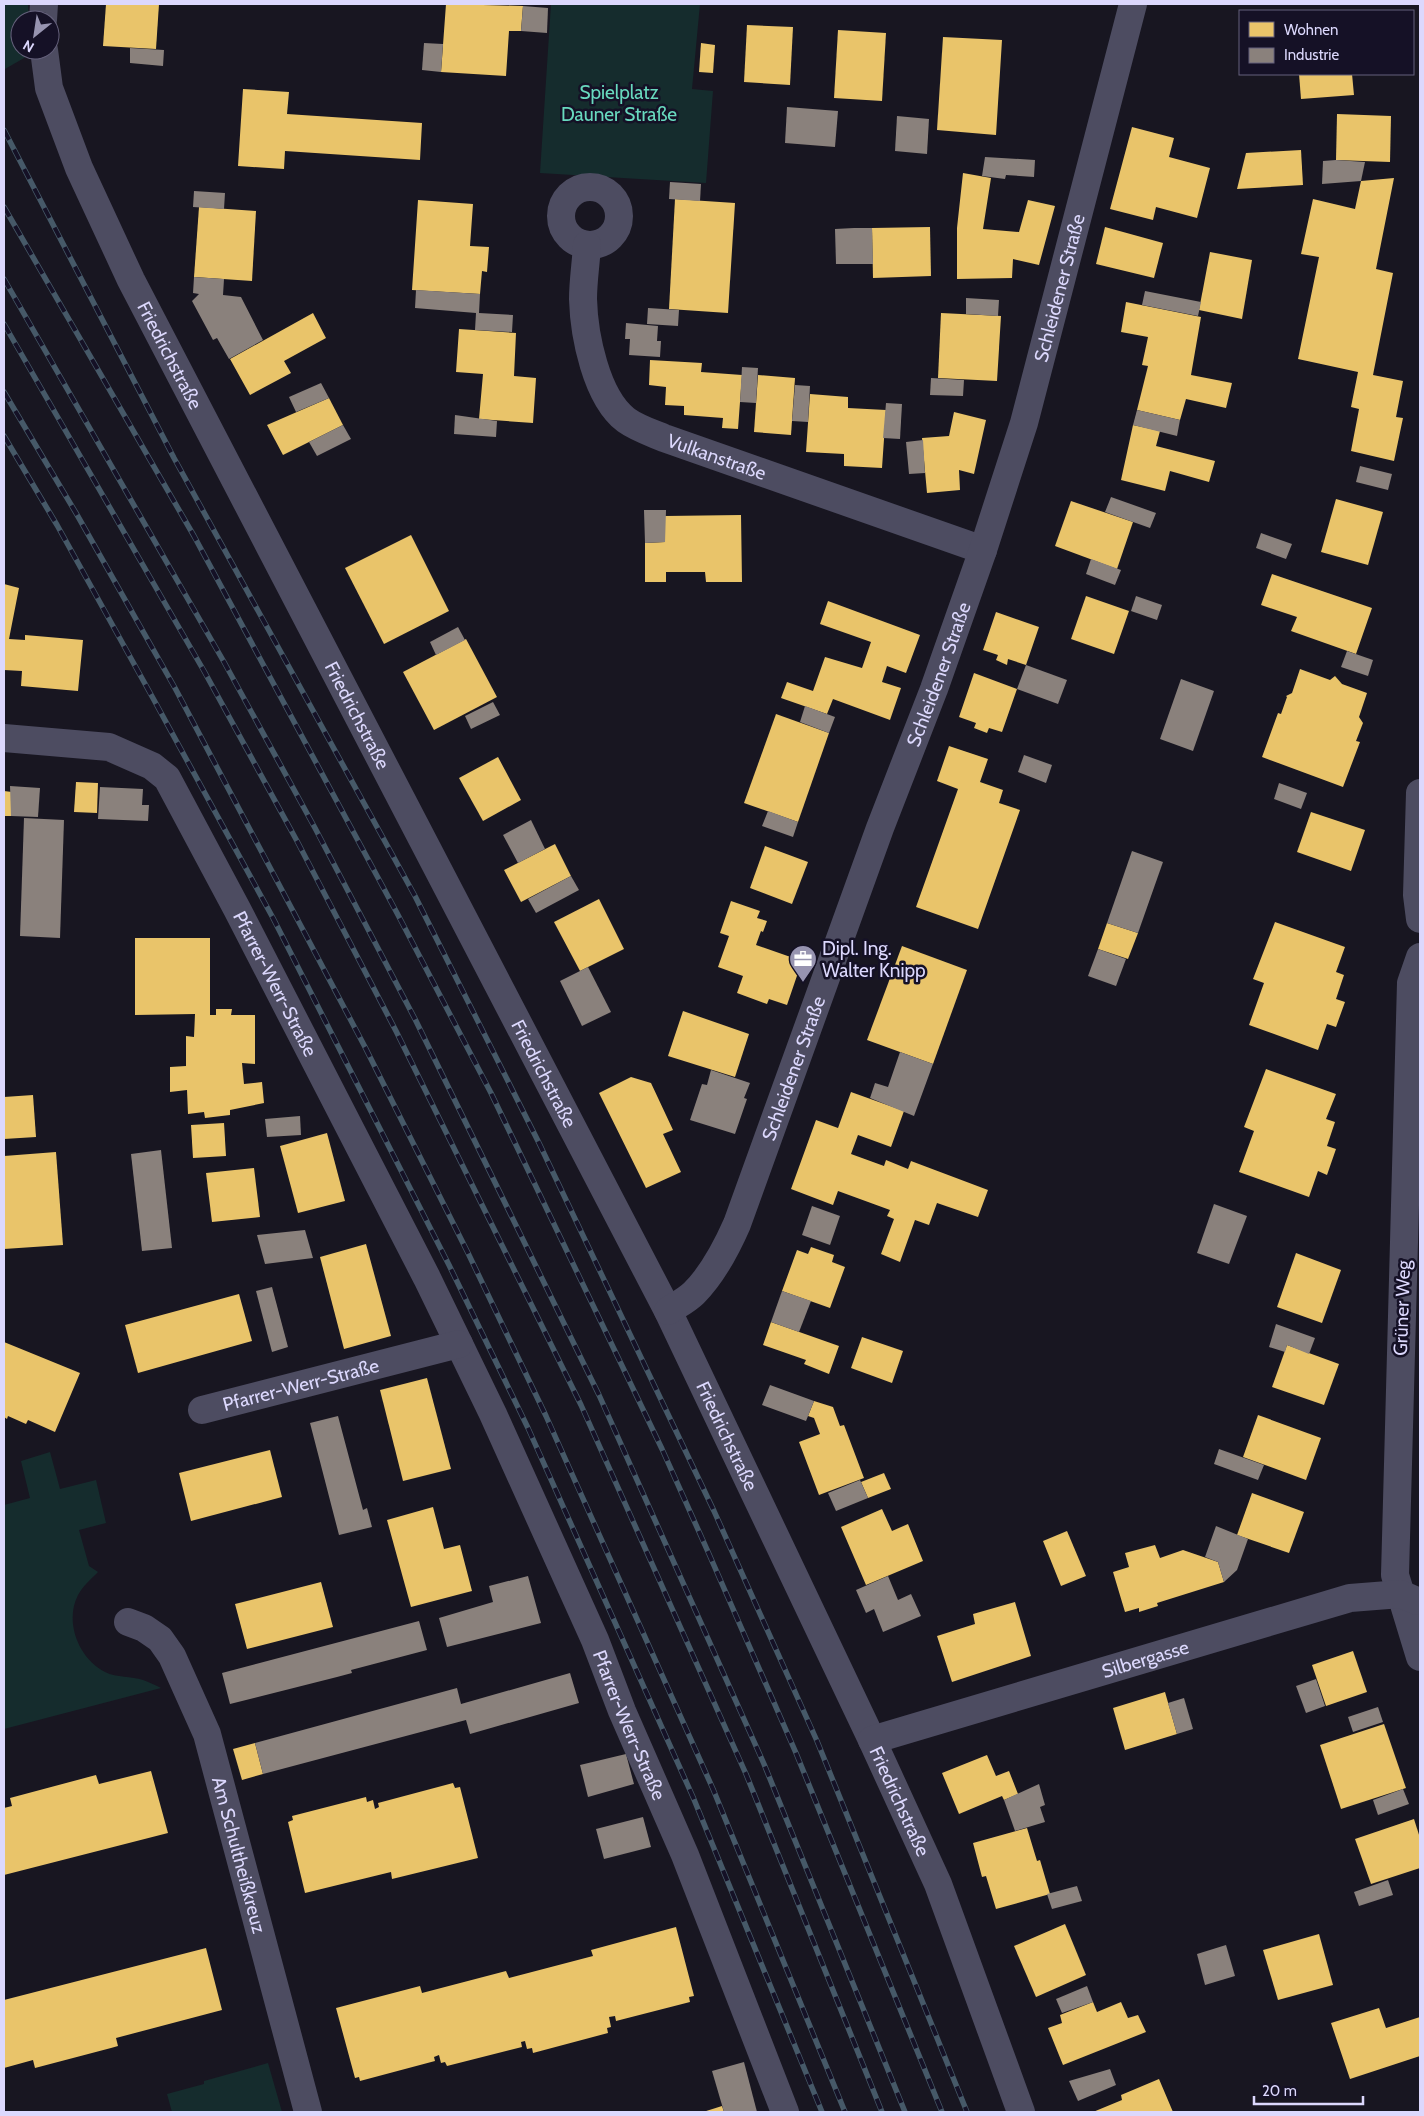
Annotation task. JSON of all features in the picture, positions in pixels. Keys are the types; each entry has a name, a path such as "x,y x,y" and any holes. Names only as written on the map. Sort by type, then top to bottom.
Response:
{"street":[{"name":"Schleidener Straße","path":"668,1311 693,1294 725,1250 737,1224 880,828 934,689 983,550 1024,423 1133,4"},
{"name":"Friedrichstraße","path":"46,60 50,88 60,120 79,168 131,280 668,1311 872,1740 938,1884 1021,2112"},
{"name":"Vulkanstraße","path":"587,245 584,299 589,346 603,387 611,403 626,420 664,438 983,550"},
{"name":"Pfarrer-Werr-Straße","path":"4,738 109,747 152,766 167,778 237,909 459,1344 595,1640 622,1711 685,1855 785,2112"},
{"path":"1420,793 1417,895 1420,919"},
{"name":"Grüner Weg","path":"1420,957 1411,983 1395,1576 1410,1598 1420,1656"},
{"name":"Pfarrer-Werr-Straße","path":"202,1410 459,1344"},
{"name":"Silbergasse","path":"872,1740 1350,1598 1410,1598"},
{"name":"Am Schultheißkreuz","path":"128,1622 144,1628 160,1639 172,1656 206,1734 308,2112"}],"green space":[{"path":"4,4 28,4 28,10 10,10 10,60 21,60 5,69"},
{"name":"Spielplatz Dauner Straße","path":"551,4 700,4 692,89 713,91 706,183 540,173"},
{"path":"50,1452 60,1489 96,1480 106,1523 79,1530 89,1566 98,1572 80,1592 74,1606 73,1617 76,1639 88,1658 105,1672 143,1680 161,1688 4,1729 4,1505 30,1498 21,1461"},
{"path":"268,2063 282,2112 172,2112 167,2094 204,2084 204,2081"}],"building: Wohnen":[{"path":"106,4 159,4 156,49 103,46"},
{"path":"446,4 523,6 521,31 509,31 506,76 441,72"},
{"path":"747,25 793,27 790,85 744,82"},
{"path":"838,30 886,33 882,101 834,98"},
{"path":"943,37 1002,40 996,135 937,130"},
{"path":"701,43 715,45 713,73 699,72"},
{"path":"1299,75 1352,75 1354,95 1301,99"},
{"path":"243,89 289,92 287,114 422,123 420,160 285,151 284,169 238,166"},
{"path":"1337,114 1391,116 1390,162 1336,160"},
{"path":"1132,127 1174,138 1169,157 1210,168 1197,218 1156,207 1153,220 1110,209"},
{"path":"1301,150 1303,185 1237,189 1246,153"},
{"path":"963,173 991,178 983,229 1019,232 1028,200 1055,206 1039,265 1013,259 1012,278 957,279 957,228"},
{"path":"1394,178 1376,269 1393,273 1373,375 1403,381 1396,417 1403,418 1394,461 1351,451 1359,409 1351,407 1358,372 1298,359 1319,257 1301,254 1313,199 1355,209 1361,181"},
{"path":"675,199 735,203 728,313 669,309"},
{"path":"418,200 473,204 470,246 489,247 487,272 482,271 480,294 412,290"},
{"path":"199,207 256,211 252,281 194,277"},
{"path":"930,227 931,276 873,278 872,228"},
{"path":"1105,227 1163,243 1154,278 1096,264"},
{"path":"1210,252 1252,260 1242,319 1199,310"},
{"path":"1126,302 1201,317 1191,375 1232,383 1226,408 1186,399 1180,420 1137,410 1148,366 1142,365 1148,337 1121,332"},
{"path":"313,313 326,338 284,361 291,373 250,395 230,359"},
{"path":"941,313 1001,316 997,381 938,378"},
{"path":"459,329 516,333 514,376 536,378 533,423 479,419 483,374 456,372"},
{"path":"650,360 702,363 701,372 742,375 738,429 722,428 723,418 684,415 684,406 665,405 666,387 649,385"},
{"path":"758,375 795,378 791,435 754,432"},
{"path":"810,394 848,397 848,408 886,410 882,468 844,466 844,454 806,452"},
{"path":"329,398 343,425 283,455 267,425"},
{"path":"954,412 986,420 974,474 959,470 960,490 927,493 922,438 949,436"},
{"path":"1133,425 1160,431 1156,446 1215,461 1209,482 1170,471 1165,491 1121,480"},
{"path":"1336,499 1383,512 1368,565 1321,552"},
{"path":"1071,501 1133,522 1117,569 1055,546"},
{"path":"741,515 742,582 706,582 705,572 666,572 666,582 645,582 645,543 665,542 665,516"},
{"path":"411,535 449,611 384,644 345,568"},
{"path":"1272,574 1372,608 1356,654 1291,631 1297,617 1261,605"},
{"path":"4,584 19,588 9,639 25,640 25,635 83,640 78,691 21,686 22,671 4,670"},
{"path":"1086,596 1129,611 1114,654 1071,639"},
{"path":"828,601 920,635 906,673 887,666 882,682 901,688 890,720 833,699 827,714 781,698 787,682 813,691 825,657 862,668 871,642 820,624"},
{"path":"996,612 1039,627 1026,665 1008,659 1007,665 996,660 998,655 983,650"},
{"path":"466,639 497,697 434,730 403,672"},
{"path":"1300,669 1330,680 1335,676 1342,684 1367,693 1359,717 1363,723 1356,741 1360,742 1343,787 1262,757 1278,713 1281,714 1286,696 1292,693"},
{"path":"974,673 1017,689 1002,732 989,728 987,733 974,728 976,723 959,717"},
{"path":"776,714 829,733 798,822 744,803"},
{"path":"949,746 988,759 980,782 1003,790 999,803 1020,810 978,929 916,907 958,789 937,781"},
{"path":"498,757 521,800 483,821 459,778"},
{"path":"76,782 98,783 97,813 74,812"},
{"path":"4,791 12,792 11,816 4,816"},
{"path":"1311,812 1365,830 1351,871 1297,852"},
{"path":"555,844 571,876 521,902 504,870"},
{"path":"765,846 808,862 792,904 750,888"},
{"path":"599,899 624,949 580,971 554,922"},
{"path":"731,901 760,911 757,918 767,921 756,945 802,961 787,1005 769,999 767,1004 737,993 743,976 718,967 729,936 720,933"},
{"path":"1275,922 1345,947 1336,972 1344,975 1336,999 1345,1002 1336,1027 1327,1024 1318,1050 1249,1025 1264,983 1253,979"},
{"path":"1107,923 1138,933 1128,959 1098,949"},
{"path":"135,938 210,938 210,1015 216,1015 216,1009 232,1009 231,1015 255,1015 255,1064 242,1063 244,1084 262,1082 264,1103 230,1110 230,1115 205,1118 204,1112 188,1114 187,1090 170,1092 170,1067 186,1066 186,1036 194,1037 195,1014 135,1015"},
{"path":"902,946 967,970 933,1064 867,1040"},
{"path":"683,1011 749,1034 735,1077 668,1056"},
{"path":"1266,1069 1336,1094 1326,1119 1335,1122 1327,1146 1336,1149 1327,1175 1318,1171 1309,1197 1239,1172 1254,1131 1244,1127"},
{"path":"631,1077 651,1083 673,1130 663,1134 681,1172 646,1188 599,1093"},
{"path":"851,1092 904,1111 891,1147 858,1135 851,1154 884,1166 886,1160 908,1169 911,1161 988,1190 978,1217 937,1203 929,1225 915,1220 900,1262 881,1254 894,1219 887,1216 890,1210 838,1191 833,1205 791,1189 816,1120 838,1128"},
{"path":"33,1095 36,1137 4,1139 4,1097"},
{"path":"224,1123 226,1156 193,1158 191,1125"},
{"path":"327,1133 345,1201 298,1213 280,1146"},
{"path":"56,1152 63,1245 4,1249 4,1156"},
{"path":"254,1168 260,1217 212,1222 206,1173"},
{"path":"366,1244 391,1336 344,1349 320,1257"},
{"path":"811,1247 834,1255 832,1262 845,1267 830,1308 782,1291 797,1250 808,1254"},
{"path":"1296,1253 1341,1270 1322,1323 1277,1307"},
{"path":"239,1294 252,1341 138,1373 125,1325"},
{"path":"771,1322 839,1346 829,1374 804,1364 806,1360 763,1345"},
{"path":"862,1337 903,1351 892,1383 851,1368"},
{"path":"4,1342 80,1373 55,1432 28,1420 26,1424 8,1416 7,1419 4,1417"},
{"path":"1287,1345 1339,1364 1324,1405 1272,1387"},
{"path":"427,1378 451,1469 403,1481 380,1390"},
{"path":"814,1401 833,1407 840,1426 844,1425 864,1478 819,1495 799,1442 820,1434 814,1418 808,1416"},
{"path":"1258,1415 1321,1438 1306,1480 1243,1457"},
{"path":"270,1450 282,1497 191,1521 179,1473"},
{"path":"884,1473 891,1489 868,1498 861,1482"},
{"path":"1252,1493 1304,1512 1289,1553 1237,1535"},
{"path":"433,1507 444,1549 460,1545 472,1591 411,1607 387,1520"},
{"path":"882,1509 892,1531 908,1524 923,1561 866,1585 841,1527"},
{"path":"1067,1531 1086,1576 1061,1586 1043,1541"},
{"path":"1155,1545 1160,1558 1183,1550 1218,1562 1224,1582 1157,1603 1158,1606 1139,1612 1139,1608 1125,1612 1113,1572 1129,1567 1125,1553"},
{"path":"321,1582 333,1627 247,1649 235,1604"},
{"path":"1015,1602 1031,1656 952,1682 937,1636 975,1624 973,1614"},
{"path":"1353,1651 1367,1692 1326,1706 1312,1665"},
{"path":"1165,1692 1177,1734 1125,1750 1113,1708"},
{"path":"1384,1724 1406,1788 1341,1809 1320,1745"},
{"path":"255,1743 263,1774 242,1780 233,1749"},
{"path":"987,1755 996,1776 1009,1771 1018,1794 1004,1800 1002,1796 959,1814 942,1773"},
{"path":"151,1771 168,1833 4,1875 4,1808 12,1806 10,1798 96,1775 99,1784"},
{"path":"453,1783 455,1788 460,1787 478,1858 392,1879 391,1872 305,1893 288,1822 293,1820 292,1816 366,1797 367,1802 373,1800 375,1809 379,1807 378,1803"},
{"path":"1414,1819 1420,1838 1420,1868 1371,1884 1355,1839"},
{"path":"1027,1828 1037,1861 1040,1860 1050,1894 996,1909 986,1876 982,1877 973,1843"},
{"path":"1065,1924 1086,1975 1036,1997 1014,1946"},
{"path":"676,1927 694,1996 689,1997 690,2002 616,2021 615,2016 609,2017 611,2027 607,2028 608,2033 533,2053 532,2048 527,2049 525,2041 521,2042 522,2047 447,2066 445,2062 441,2063 439,2055 434,2057 435,2061 360,2081 359,2077 355,2078 336,2008 420,1986 422,1993 506,1971 509,1978 593,1956 591,1950"},
{"path":"1319,1934 1333,1985 1278,2000 1263,1950"},
{"path":"206,1948 222,2010 116,2038 118,2046 111,2048 35,2068 33,2060 4,2068 4,2000"},
{"path":"1093,2002 1097,2012 1121,2002 1128,2018 1138,2015 1146,2032 1063,2065 1048,2028 1062,2023 1060,2015"},
{"path":"1379,2008 1386,2028 1420,2017 1420,2056 1350,2079 1331,2023"},
{"path":"1159,2079 1173,2112 1093,2112 1122,2100 1121,2095"},
{"path":"722,2106 724,2112 703,2112"}],"building: Industrie":[{"path":"523,6 548,8 547,33 521,31"},
{"path":"424,43 443,44 441,72 422,70"},
{"path":"130,48 164,50 163,66 130,63"},
{"path":"787,107 838,111 835,147 785,143"},
{"path":"897,116 929,119 927,154 895,151"},
{"path":"985,157 1035,160 1034,177 1006,175 1005,179 982,176"},
{"path":"1323,161 1365,162 1361,181 1322,184"},
{"path":"670,182 701,184 700,201 669,199"},
{"path":"194,191 225,193 224,209 193,207"},
{"path":"872,228 873,264 836,264 835,229"},
{"path":"194,277 224,279 223,295 241,297 263,340 229,359 217,338 213,340 192,301 199,294 193,293"},
{"path":"416,290 480,294 479,313 513,315 512,332 475,330 476,313 415,308"},
{"path":"1145,291 1201,302 1198,316 1142,305"},
{"path":"966,298 999,300 998,316 966,314"},
{"path":"648,308 679,310 678,326 647,324"},
{"path":"626,323 658,326 657,341 661,341 660,357 629,355 630,339 625,339"},
{"path":"742,367 758,368 756,403 740,402"},
{"path":"931,378 964,380 963,396 930,395"},
{"path":"321,383 329,398 296,412 289,397"},
{"path":"795,385 810,386 808,422 792,421"},
{"path":"886,403 902,404 900,439 883,438"},
{"path":"1137,410 1180,420 1177,436 1133,425"},
{"path":"455,415 497,421 496,437 454,434"},
{"path":"343,425 351,439 317,456 309,442"},
{"path":"923,440 925,473 909,474 906,442"},
{"path":"1360,466 1392,474 1388,490 1356,482"},
{"path":"1111,497 1156,513 1150,528 1105,512"},
{"path":"644,510 666,510 665,542 645,543"},
{"path":"1261,533 1292,544 1286,559 1256,548"},
{"path":"1091,559 1121,570 1115,585 1086,574"},
{"path":"1136,596 1162,605 1157,620 1131,611"},
{"path":"458,627 465,640 436,655 430,642"},
{"path":"1347,651 1373,660 1368,676 1341,667"},
{"path":"1026,665 1067,680 1058,704 1017,689"},
{"path":"1181,679 1214,691 1193,751 1160,739"},
{"path":"493,702 500,715 471,729 465,716"},
{"path":"805,706 835,717 829,733 800,722"},
{"path":"1024,755 1052,765 1046,783 1018,772"},
{"path":"1279,783 1307,793 1301,809 1274,799"},
{"path":"10,786 40,788 38,817 11,816"},
{"path":"100,787 143,789 142,805 149,805 148,821 98,819"},
{"path":"768,811 798,822 793,837 762,826"},
{"path":"24,818 64,820 60,938 20,936"},
{"path":"531,820 545,849 518,863 503,835"},
{"path":"1132,851 1163,862 1138,933 1107,923"},
{"path":"571,876 579,890 536,913 528,899"},
{"path":"1098,949 1126,959 1116,986 1088,976"},
{"path":"588,967 611,1012 582,1026 560,981"},
{"path":"900,1052 933,1064 914,1116 870,1098 875,1083 888,1087"},
{"path":"711,1070 750,1083 744,1098 747,1099 735,1134 690,1120 702,1084 707,1085"},
{"path":"300,1116 301,1135 267,1137 265,1119"},
{"path":"161,1150 172,1248 142,1251 131,1154"},
{"path":"1214,1204 1247,1216 1229,1264 1197,1253"},
{"path":"812,1206 840,1216 830,1245 802,1235"},
{"path":"305,1230 313,1258 265,1264 257,1235"},
{"path":"272,1287 288,1347 272,1352 256,1291"},
{"path":"782,1291 811,1301 799,1332 771,1322"},
{"path":"1276,1324 1315,1338 1309,1354 1287,1345 1285,1352 1269,1347"},
{"path":"770,1385 814,1401 806,1421 762,1405"},
{"path":"338,1416 363,1510 367,1508 372,1527 339,1535 310,1423"},
{"path":"1219,1449 1264,1465 1258,1480 1214,1464"},
{"path":"860,1480 868,1498 836,1511 828,1493"},
{"path":"1216,1526 1248,1539 1237,1570 1224,1582 1218,1562 1205,1557"},
{"path":"528,1576 541,1623 447,1647 439,1618 493,1602 489,1586"},
{"path":"888,1576 898,1600 911,1594 921,1616 883,1632 874,1609 866,1613 856,1590"},
{"path":"419,1621 427,1650 351,1670 352,1673 230,1704 222,1673"},
{"path":"570,1673 579,1703 470,1734 466,1720 263,1774 255,1743 457,1688 461,1704"},
{"path":"1316,1679 1325,1706 1306,1713 1296,1686"},
{"path":"1184,1698 1193,1729 1177,1734 1168,1703"},
{"path":"1378,1707 1383,1722 1353,1732 1348,1717"},
{"path":"626,1754 634,1784 588,1797 580,1765"},
{"path":"1039,1784 1045,1805 1040,1807 1045,1822 1015,1831 1004,1800"},
{"path":"1403,1789 1409,1804 1378,1815 1373,1800"},
{"path":"643,1817 651,1847 604,1859 596,1829"},
{"path":"1388,1880 1393,1895 1359,1906 1354,1892"},
{"path":"1077,1886 1082,1901 1052,1909 1047,1894"},
{"path":"1226,1945 1235,1976 1205,1985 1197,1954"},
{"path":"1087,1986 1093,2002 1062,2013 1056,1999"},
{"path":"744,2062 757,2112 724,2112 712,2071"},
{"path":"1110,2069 1116,2085 1078,2101 1069,2081"}],"railway":[{"path":"4,130 174,458 415,896 539,1143 714,1511 817,1741 967,2112"},
{"path":"4,207 194,536 397,913 491,1093 662,1449 709,1554 796,1753 942,2112"},
{"path":"4,279 224,662 315,828 415,1019 599,1395 764,1764 905,2112"},
{"path":"4,324 204,671 297,841 396,1031 581,1405 746,1774 882,2112"},
{"path":"4,392 76,513 175,688 365,1047 468,1253 546,1416 713,1789 845,2112"},
{"path":"4,436 57,525 273,918 449,1265 528,1428 693,1797 822,2112"}],"place":[{"name":"Dipl. Ing. Walter Knipp","path":"803,983"}]}
